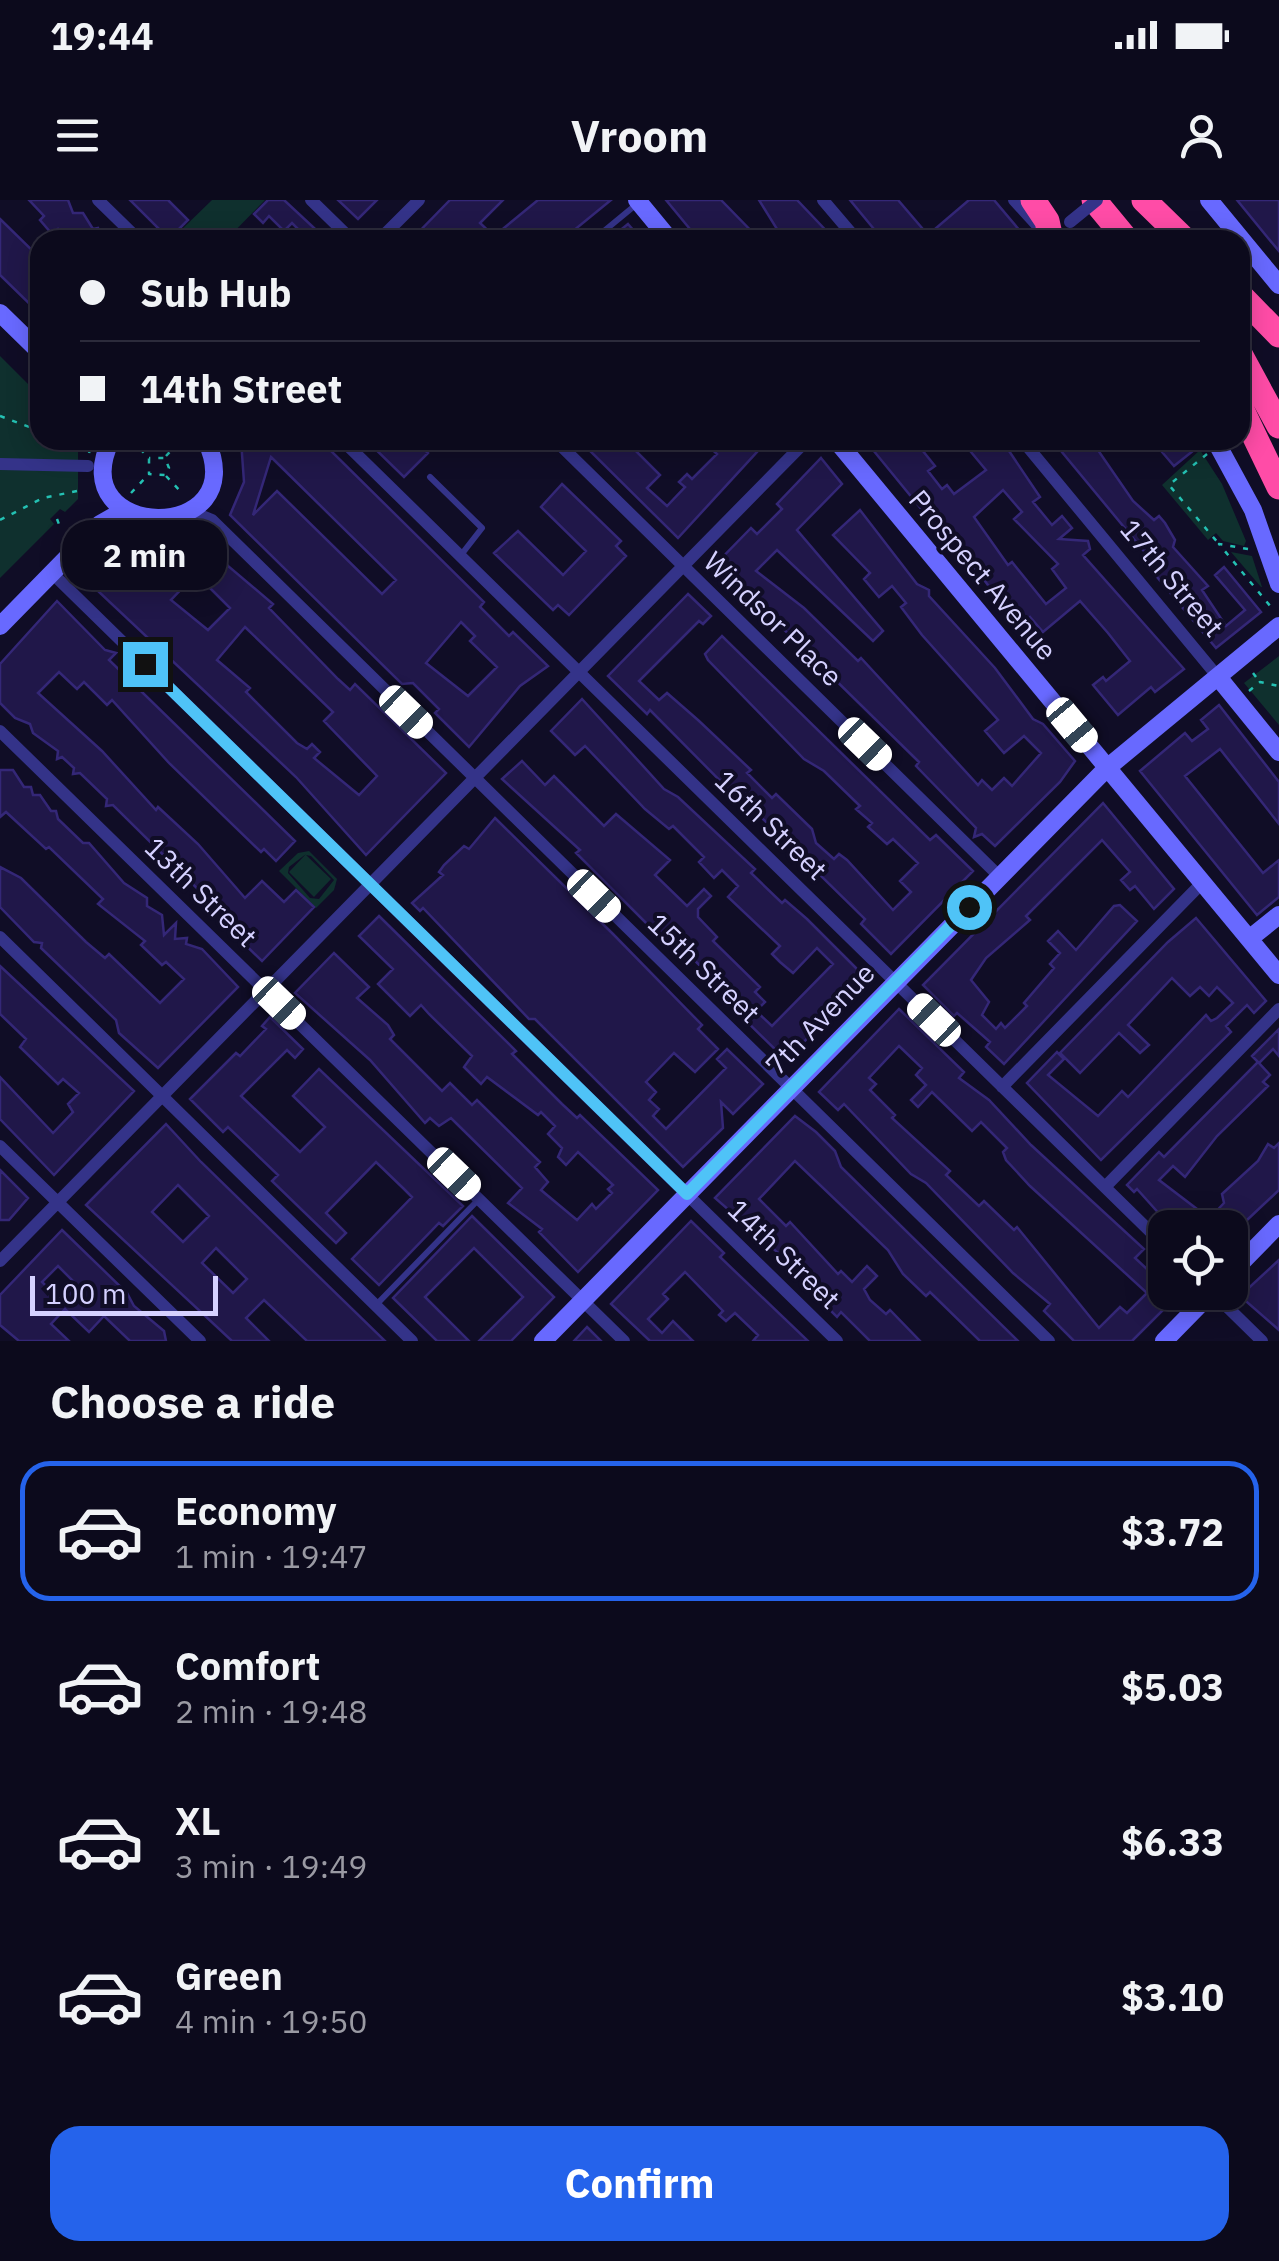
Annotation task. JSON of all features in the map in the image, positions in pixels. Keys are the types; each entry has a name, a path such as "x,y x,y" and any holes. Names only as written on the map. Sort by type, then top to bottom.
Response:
{"highway":[{"path":"1033,200 1053,230"},
{"path":"1095,200 1119,230"},
{"path":"1130,200 1153,230"},
{"path":"1144,200 1175,230"},
{"path":"1250,306 1279,335"},
{"path":"1250,372 1279,426"},
{"path":"1250,427 1279,486"}],"street":[{"path":"98,200 128,230"},
{"path":"310,200 342,230"},
{"path":"390,230 419,200"},
{"path":"824,200 848,230"},
{"path":"1014,200 1050,230"},
{"path":"1062,230 1095,200"},
{"path":"1209,200 1234,230"},
{"path":"638,201 662,230"},
{"path":"1250,250 1279,285"},
{"path":"0,312 30,342"},
{"path":"96,466 105,450"},
{"path":"96,466 110,492 161,521 190,511 211,482 210,450"},
{"name":"16th Street","path":"352,450 1148,1229"},
{"name":"Windsor Place","path":"566,450 999,876"},
{"path":"0,1262 797,450"},
{"name":"Prospect Avenue","path":"844,450 1279,975"},
{"name":"17th Street","path":"1030,450 1279,752"},
{"path":"1212,450 1237,476 1278,576"},
{"path":"0,464 96,466"},
{"path":"0,626 100,524 128,501"},
{"name":"15th Street","path":"190,511 212,520 1049,1341"},
{"name":"14th Street","path":"52,573 837,1341"},
{"name":"7th Avenue","path":"543,1341 1108,768 1279,626"},
{"name":"13th Street","path":"0,731 624,1341"},
{"path":"1002,1087 1202,883"},
{"path":"1249,940 1279,915"},
{"path":"0,937 412,1341"},
{"path":"1105,1187 1279,1009"},
{"path":"0,1146 200,1341"},
{"path":"1248,1256 1279,1224"},
{"path":"1164,1341 1194,1310"},
{"path":"1230,1310 1262,1341"}],"lane":[{"path":"605,230 638,201"},
{"path":"430,476 482,528 460,556"},
{"path":"376,1306 480,1199"}],"path":[{"path":"0,416 30,427"},
{"path":"141,450 149,458 165,458 173,450"},
{"path":"1208,450 1169,484 1271,607"},
{"path":"128,501 149,474 149,458"},
{"path":"165,458 169,468 165,474"},
{"path":"149,474 165,474 182,493"},
{"path":"0,520 43,498 82,490"},
{"path":"57,519 60,527"},
{"path":"1219,544 1255,550"},
{"path":"1253,673 1260,682 1279,686"},
{"path":"1248,691 1260,682"}],"green space":[{"path":"212,200 265,200 236,230 181,230"},
{"path":"0,356 30,386 30,450 78,450 78,499 65,512 60,509 50,519 54,524 0,578"},
{"path":"1200,450 1222,484 1246,541 1244,546 1223,541 1216,533 1208,540 1162,485"},
{"path":"1231,552 1252,556 1262,587 1261,587"},
{"path":"1279,656 1279,725 1244,683"},
{"path":"309,851 337,879 334,890 316,908 279,871 298,853","holes":["306,854 289,872 314,897 331,879 306,855 334,880 319,899 310,898 288,873 289,867"]}],"building":[{"path":"29,200 68,200 73,213 83,213 93,229 99,230 49,230 40,220 44,216"},
{"path":"130,200 168,200 188,220 178,230 160,230"},
{"path":"268,200 284,200 316,230 299,230 292,223 283,230 269,216 263,223 254,214"},
{"path":"338,200 377,200 358,219"},
{"path":"450,200 503,200 480,223 487,230 421,230"},
{"path":"538,200 611,200 574,230 504,228"},
{"path":"666,200 721,200 750,230 691,230"},
{"path":"759,200 797,200 826,230 776,230"},
{"path":"850,200 898,200 924,230 875,230"},
{"path":"969,200 994,200 1019,230 934,230"},
{"path":"1237,200 1279,200 1279,251 1268,238"},
{"path":"0,219 30,248 30,304 0,275"},
{"path":"242,450 330,450 484,602 480,607 509,636 513,632 548,666 520,686 469,747 435,713 439,709 413,683 402,684 230,515 244,482","holes":["271,457 396,580 382,594 277,491 253,515","461,622 475,636 470,641 497,667 468,696 426,663"]},
{"path":"376,450 428,453 404,477"},
{"path":"589,450 635,450 660,475 647,488 667,506 685,487 679,482 687,474 692,479 717,454 713,450 759,450 678,538"},
{"path":"873,450 922,450 935,466 928,471 942,489 947,485 954,494 986,470 969,450 1008,450 1040,497 1033,502 1052,525 1062,516 1072,528 1059,539 1088,541 1090,549 1083,555 1184,669 1155,692 1151,687 1118,715 1093,685 1103,677 1106,681 1130,661 1080,601 1043,632 1030,617 1019,626 950,535 930,514 927,516","holes":["1003,490 1022,512 1014,519 1058,564 1052,569 1066,588 1046,604 1012,562 1008,565 974,517"]},
{"path":"1060,450 1098,450 1133,501 1154,520 1159,516 1165,523 1175,540 1173,547 1208,586 1202,590 1226,626 1245,610 1215,575 1224,567 1261,612 1216,648 1152,571 1157,567"},
{"path":"1164,450 1194,450 1174,466"},
{"path":"821,458 842,484 797,530 883,631 873,641 777,550 756,571 804,608 858,661 861,658 978,785 982,780 992,790 1004,778 1012,786 1041,753 1024,736 1004,753 985,731 998,720 922,635 901,607 906,603 892,586 879,597 864,579 870,573 833,535 860,510 917,584 929,590 929,596 995,668 1033,719 1043,724 1075,761 1060,782 995,846 982,834 974,837 976,828 916,766 919,762 756,602 743,600 711,569 751,528 757,534 782,509 777,504"},
{"path":"562,484 621,541 616,546 626,556 569,615 558,605 553,610 494,553 518,531 563,575 586,551 541,507"},
{"path":"207,538 228,566 273,604 269,608 338,679 350,690 355,684 446,773 366,855 296,777 82,576 114,543 155,554 184,550","holes":["196,574 230,608 208,630 171,600","245,627 333,712 324,721 377,776 359,795 314,758 320,752 312,744 307,749 297,743 246,692 250,688 217,660"]},
{"path":"688,594 711,616 703,624 699,621 639,681 659,700 667,693 698,720 751,770 747,773 772,798 776,794 812,829 816,843 834,859 839,854 847,860 893,910 911,892 900,881 918,863 893,839 887,844 868,827 872,823 856,809 860,806 824,771 804,759 708,660 705,654 722,636 930,840 936,835 973,871 891,954 861,924 865,919 759,815 752,813 750,804 745,806 650,710 647,714 608,676"},
{"path":"57,601 105,650 116,653 109,660 295,841 276,861 264,849 261,852 170,764 112,700 107,705 84,682 77,689 59,672 38,693 102,751 156,810 158,807 198,844 245,898 262,881 284,902 296,890 314,907 262,961 222,922 225,918 213,904 113,805 106,806 107,799 80,773 73,774 74,768 62,757 57,759 58,751 33,733 30,724 15,718 0,703 0,664"},
{"path":"582,699 664,789 678,797 755,869 751,873 782,903 785,900 807,919 864,976 865,980 786,1060 736,1011 741,1006 683,949 677,954 576,853 580,850 502,779 522,761 545,785 554,776 604,826 616,814 670,860 655,875 687,906 704,889 711,896 698,909 698,917 717,937 713,941 760,987 755,992 765,1002 756,1011 772,1026 833,964 817,948 793,973 772,954 780,946 728,897 738,886 722,870 714,878 699,862 704,857 673,826 669,829 645,809 585,746 575,755 551,731"},
{"path":"1219,705 1279,782 1279,824 1220,749 1185,776 1263,873 1279,860 1279,897 1257,915 1140,771 1185,733 1192,741 1208,729 1201,720"},
{"path":"0,770 13,770 24,787 31,787 33,795 40,795 51,811 56,811 58,819 83,843 89,843 124,883 147,898 147,906 162,915 164,935 176,923 175,939 187,938 186,944 202,949 238,987 158,1068 119,1033 116,1020 41,948 42,943 34,942 0,907 0,867 21,878 86,942 105,958 109,954 160,1003 184,979 166,962 162,965 141,945 145,941 98,904 103,899 49,847 46,849 6,812 0,817"},
{"path":"1103,803 1174,889 1154,909 1135,886 1130,890 1121,880 1130,872 1102,840 1026,916 1030,920 986,958 971,980 989,1002 982,1015 996,1029 1001,1023 1005,1028 1027,1006 1024,1003 1054,968 1050,964 1060,953 1048,941 1058,931 1076,950 1114,906 1120,905 1137,921 1004,1064 986,1047 990,1042 957,1013 954,1016 923,985"},
{"path":"495,818 702,1025 698,1029 718,1049 695,1072 674,1053 646,1082 656,1092 649,1100 659,1109 653,1116 666,1129 726,1068 717,1059 727,1049 763,1084 733,1114 721,1102 723,1128 683,1167 535,1019 529,1019 423,908 420,911 412,903 443,875 439,872 444,865 464,846 469,849"},
{"path":"379,916 516,1051 512,1054 562,1104 577,1118 580,1115 658,1190 578,1272 539,1232 542,1229 508,1203 522,1188 451,1118 439,1126 430,1118 425,1123 370,1060 295,993 334,953 369,987 357,998 388,1025 394,1035 390,1039 442,1091 450,1083 472,1105 477,1100 540,1162 535,1167 548,1182 541,1190 577,1220 592,1204 596,1209 612,1193 608,1189 613,1185 578,1152 566,1165 558,1157 562,1148 548,1134 555,1126 541,1112 538,1115 487,1077 481,1084 464,1067 472,1056 421,1005 410,1016 378,984 393,969 359,936"},
{"path":"1196,918 1266,1001 1254,1013 1247,1005 1226,1026 1231,1032 1101,1160 1027,1083 1057,1052 1064,1059 1048,1075 1098,1116 1122,1091 1128,1097 1206,1015 1211,1021 1233,1003 1217,987 1209,996 1200,987 1190,996 1172,978 1128,1025 1149,1045 1140,1053 1119,1033 1080,1073 1060,1053"},
{"path":"0,966 134,1091 54,1175 0,1119 0,1077 53,1133 73,1112 68,1104 79,1093 63,1079 58,1084 20,1047 26,1039 0,1014"},
{"path":"899,1009 964,1072 959,1078 989,1100 1031,1145 1144,1249 1135,1258 1148,1270 1148,1310 1163,1310 1132,1341 1074,1341 1044,1311 1050,1304 1013,1273 926,1183 911,1174 844,1104 838,1110 819,1092","holes":["899,1046 922,1068 916,1075 926,1085 911,1100 918,1107 932,1092 972,1131 981,1122 1007,1148 1003,1152 1006,1160 1030,1186 1147,1293 1127,1313 1120,1307 1099,1328 1017,1227 1014,1230 984,1201 979,1206 946,1175 950,1171 892,1118 895,1115 870,1090 876,1084 869,1078"]},
{"path":"270,1017 303,1049 295,1058 287,1050 241,1096 300,1152 325,1127 293,1096 319,1069 463,1206 443,1226 439,1223 379,1285 352,1259 412,1197 404,1189 376,1162 326,1213 346,1233 336,1243 272,1181 278,1175 228,1127 223,1132 190,1099 236,1053 240,1056 266,1029 262,1026"},
{"path":"1279,1029 1279,1056 1273,1049 1259,1063 1270,1075 1263,1082 1268,1086 1217,1136 1185,1177 1173,1166 1159,1180 1197,1209 1156,1210 1137,1189 1134,1192 1127,1185 1159,1152 1164,1157 1258,1062 1252,1056"},
{"path":"795,1116 835,1151 841,1167 1018,1341 980,1341 930,1292 926,1296 903,1274 888,1250 795,1161 759,1199 786,1226 790,1222 838,1274 841,1271 852,1282 867,1266 877,1276 864,1289 870,1300 886,1314 890,1310 920,1341 870,1341 841,1312 837,1317 827,1307 831,1303 808,1279 715,1198"},
{"path":"166,1124 385,1341 307,1341 264,1300 246,1318 269,1341 232,1341 86,1205","holes":["178,1185 209,1216 183,1242 152,1212","216,1248 247,1279 233,1293 202,1263"]},
{"path":"1279,1143 1279,1190 1248,1219 1248,1210 1217,1210 1224,1203 1222,1194 1258,1161 1268,1144 1274,1148"},
{"path":"0,1170 28,1198 9,1220 0,1220"},
{"path":"472,1216 554,1297 511,1341 479,1341 523,1297 474,1248 425,1297 469,1341 437,1341 393,1298"},
{"path":"691,1221 724,1253 720,1257 808,1341 753,1341 758,1335 735,1313 726,1321 719,1315 723,1311 685,1272 663,1294 668,1299 648,1319 662,1333 673,1321 693,1341 650,1341 611,1304"},
{"path":"62,1230 127,1293 134,1306 164,1331 166,1341 130,1341 104,1316 89,1332 65,1309 51,1324 69,1341 19,1341 0,1325 0,1295","holes":["58,1266 78,1286 62,1302 42,1282"]},
{"path":"1279,1260 1279,1330 1248,1303 1248,1289"},
{"path":"587,1327 601,1341 574,1341"}],"route":[{"path":"145,664 687,1194 969,907"}]}
